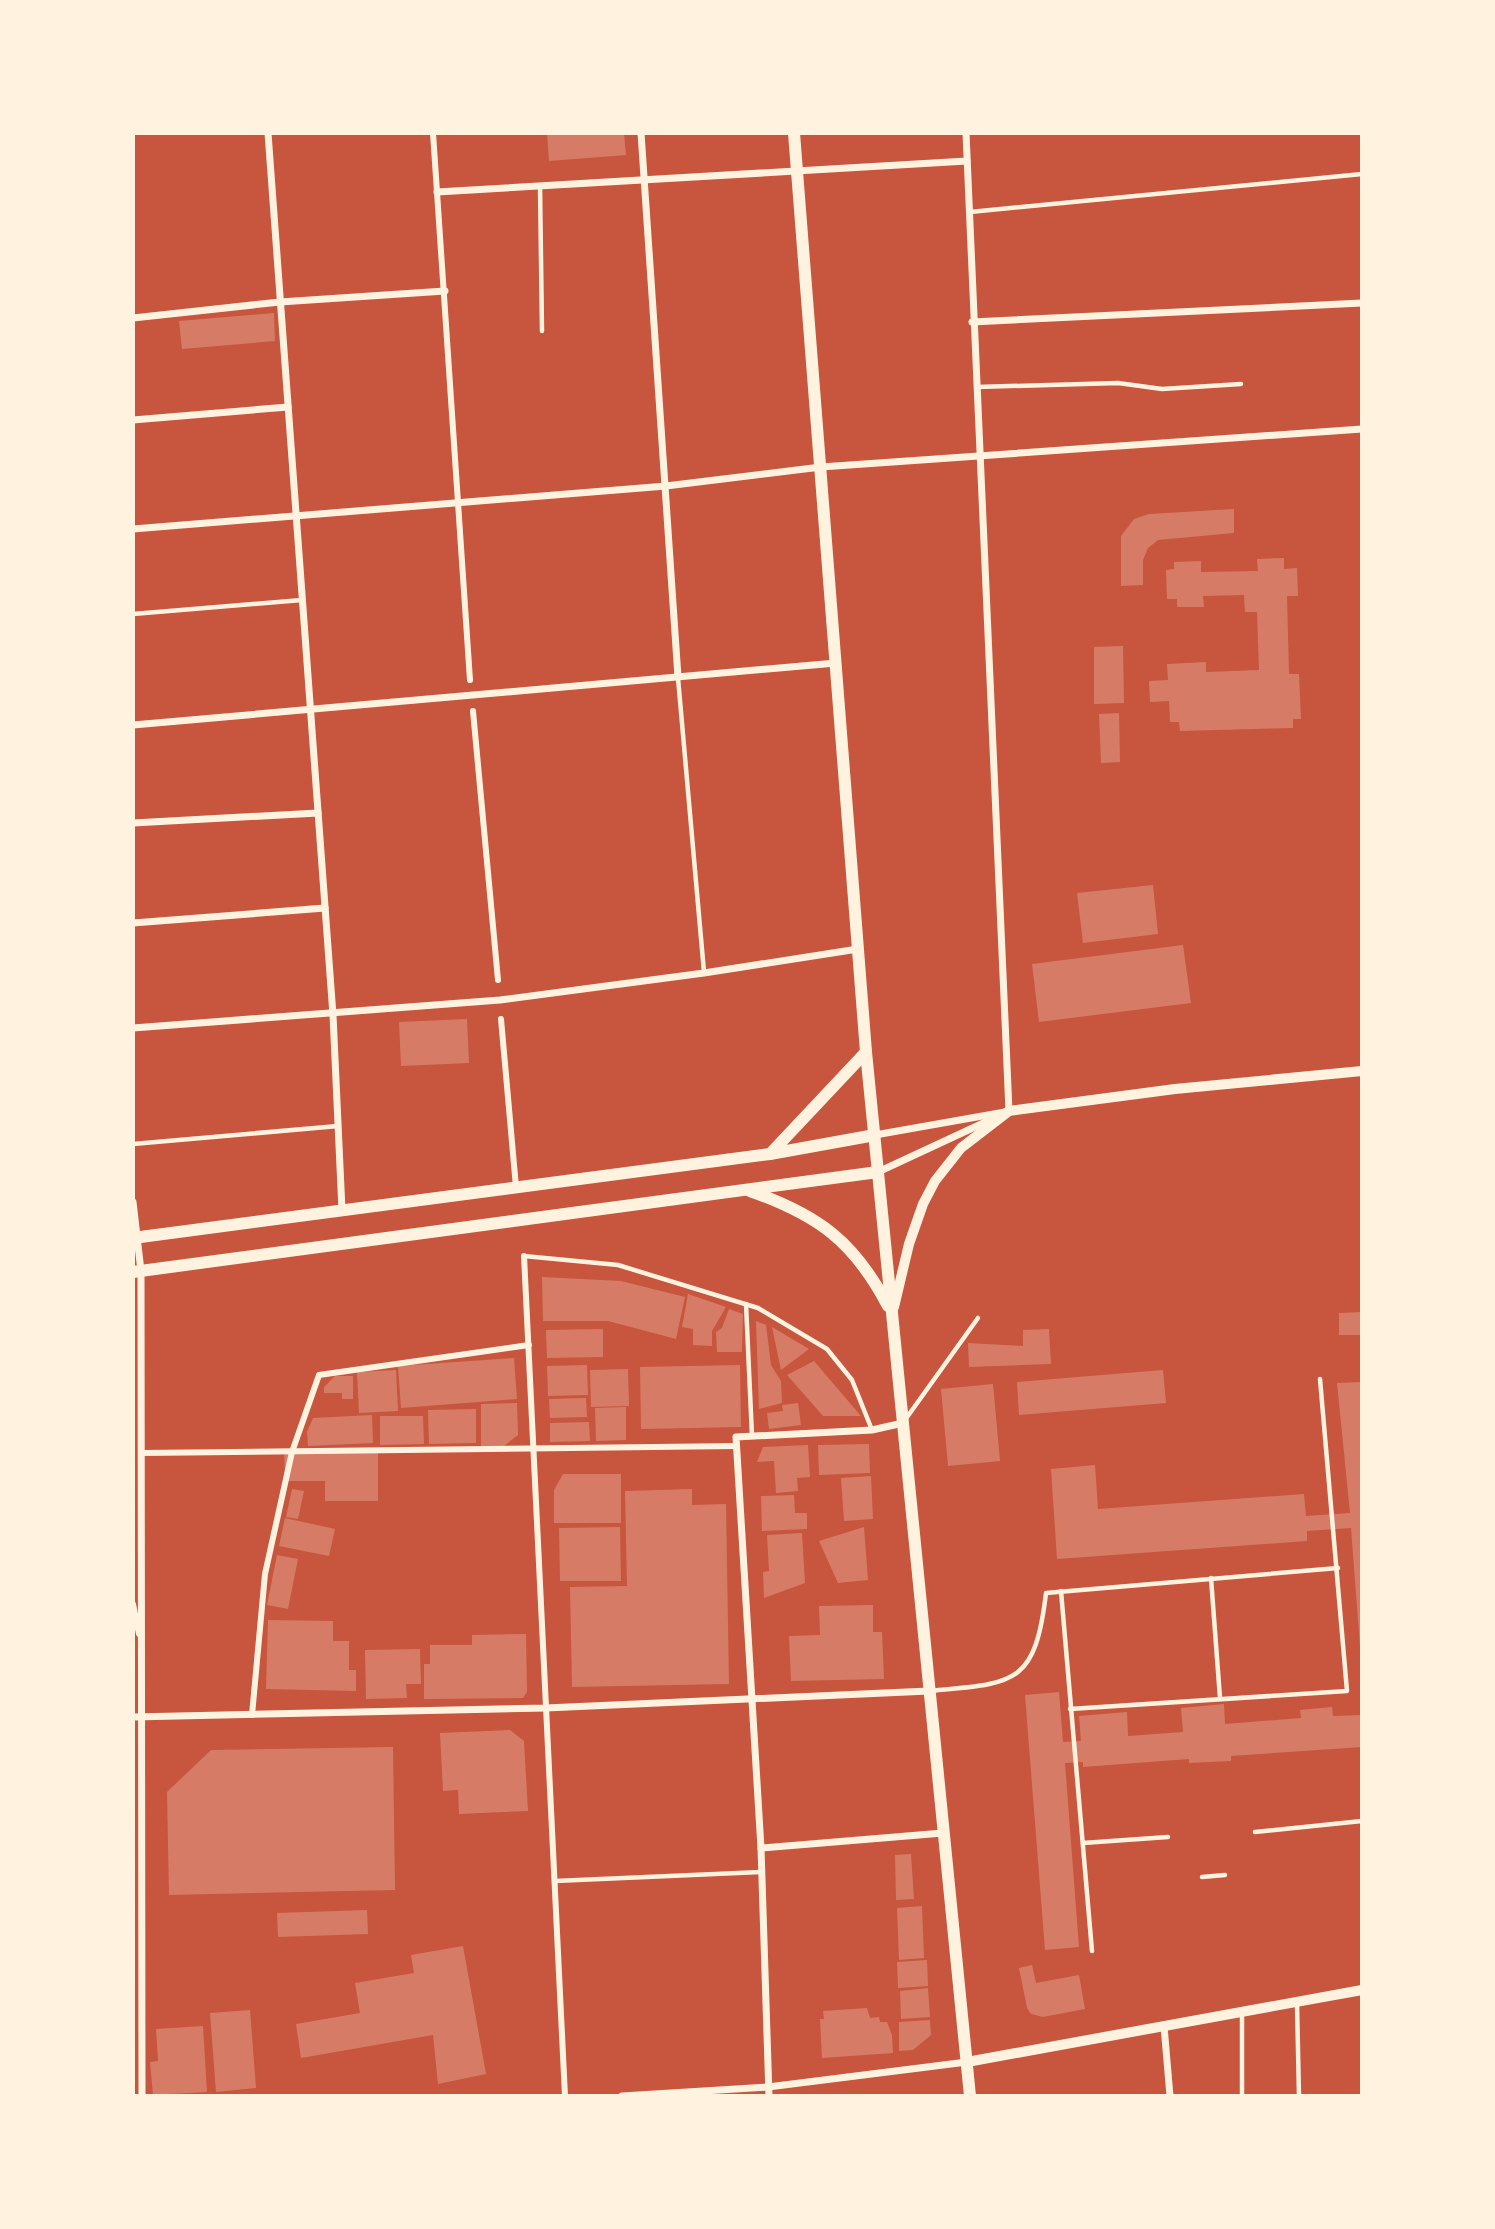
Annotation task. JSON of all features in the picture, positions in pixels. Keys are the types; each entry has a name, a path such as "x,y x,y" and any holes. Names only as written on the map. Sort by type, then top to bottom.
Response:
{"main road":[{"path":"794,133 866,1052 970,2096"},
{"path":"770,1154 866,1052"},
{"path":"135,1237 770,1154 875,1135"},
{"path":"137,1272 878,1172"},
{"path":"747,1190 790,1206 836,1236 867,1268 892,1314"}],"street":[{"path":"268,133 326,908 340,1126 342,1210"},
{"path":"433,133 470,680"},
{"path":"641,133 678,677"},
{"path":"966,133 972,322 1009,1111"},
{"path":"437,192 967,161"},
{"path":"133,318 280,302 445,292"},
{"path":"972,322 1362,303"},
{"path":"133,420 289,407"},
{"path":"133,530 666,486 821,467 1362,429"},
{"path":"133,725 836,663"},
{"path":"473,711 498,980"},
{"path":"133,823 318,813"},
{"path":"133,923 326,908"},
{"path":"133,1028 333,1015 500,1000 858,949"},
{"path":"502,1019 516,1187"},
{"path":"875,1135 1009,1111 1175,1089 1362,1071"},
{"path":"878,1172 1009,1111"},
{"path":"892,1314 909,1244 935,1181 961,1148 1009,1111"},
{"path":"133,1202 137,1272 144,1717 142,2096"},
{"path":"524,1256 565,2096"},
{"path":"252,1715 265,1574 292,1452 319,1375 529,1345"},
{"path":"769,2096 761,1848 736,1437 872,1430 902,1423"},
{"path":"139,1449 292,1452 737,1446"},
{"path":"133,1604 143,1653"},
{"path":"133,1717 546,1708 929,1691"},
{"path":"761,1848 943,1833"},
{"path":"622,2096 768,2087 967,2062 1362,1990"},
{"path":"1164,2026 1170,2096"}],"lane":[{"path":"969,212 1362,174"},
{"path":"540,185 541,331"},
{"path":"976,387 1118,383 1162,389 1241,384"},
{"path":"133,614 303,600"},
{"path":"678,677 704,973"},
{"path":"133,1144 340,1126"},
{"path":"524,1256 618,1265 758,1307 827,1349 852,1380 872,1430"},
{"path":"746,1304 752,1437"},
{"path":"902,1423 978,1318"},
{"path":"1070,1709 1347,1690 1320,1379"},
{"path":"929,1691 997,1685 1023,1669 1035,1649 1046,1592 1338,1568"},
{"path":"1211,1578 1220,1698"},
{"path":"1061,1591 1093,1951"},
{"path":"1255,1832 1362,1821"},
{"path":"1083,1843 1168,1838"},
{"path":"555,1881 761,1872"},
{"path":"1202,1877 1225,1875"},
{"path":"1297,2002 1299,2096"},
{"path":"1242,2012 1242,2096"}],"building":[{"path":"547,133 624,133 626,155 549,161"},
{"path":"274,313 275,341 182,349 179,321"},
{"path":"1234,509 1234,533 1158,540 1148,548 1143,560 1143,585 1121,586 1121,536 1134,519 1149,514"},
{"path":"1284,558 1284,569 1297,568 1298,596 1287,596 1289,674 1299,674 1301,719 1293,719 1293,728 1180,731 1179,722 1170,722 1169,701 1150,702 1149,681 1168,680 1167,664 1206,662 1206,672 1259,670 1257,612 1245,612 1244,595 1203,596 1204,607 1177,607 1177,599 1167,599 1166,570 1174,569 1174,562 1201,561 1201,572 1258,571 1257,559"},
{"path":"1123,646 1124,703 1094,704 1094,647"},
{"path":"1119,713 1120,762 1101,763 1099,714"},
{"path":"1153,885 1158,934 1083,943 1077,893"},
{"path":"1183,945 1191,1003 1039,1022 1032,964"},
{"path":"467,1019 469,1063 401,1066 399,1022"},
{"path":"542,1277 621,1281 685,1297 676,1339 608,1321 543,1321"},
{"path":"688,1294 726,1307 712,1331 712,1346 693,1345 693,1329 682,1327"},
{"path":"729,1309 743,1314 742,1352 717,1352 716,1332 722,1328"},
{"path":"1362,1312 1362,1335 1339,1335 1339,1313"},
{"path":"756,1321 766,1325 771,1365 781,1381 782,1403 759,1409"},
{"path":"772,1327 809,1349 781,1370"},
{"path":"603,1329 603,1357 547,1358 546,1330"},
{"path":"1049,1329 1051,1364 969,1367 968,1343 1023,1346 1023,1330"},
{"path":"514,1358 517,1399 401,1408 398,1366"},
{"path":"814,1361 861,1416 823,1416 787,1375"},
{"path":"587,1365 588,1395 548,1396 547,1366"},
{"path":"740,1365 741,1427 641,1429 640,1367"},
{"path":"628,1369 629,1406 591,1407 590,1370"},
{"path":"396,1370 398,1411 359,1413 357,1372"},
{"path":"1163,1370 1166,1403 1019,1415 1017,1382"},
{"path":"335,1376 353,1376 353,1399 342,1399 342,1393 324,1393 324,1387"},
{"path":"1362,1382 1362,1673 1351,1528 1307,1531 1307,1541 1057,1559 1051,1469 1095,1465 1098,1509 1304,1494 1306,1516 1350,1513 1337,1383"},
{"path":"993,1384 1000,1461 948,1466 941,1389"},
{"path":"586,1398 587,1417 550,1418 549,1399"},
{"path":"517,1403 518,1435 504,1446 481,1446 481,1404"},
{"path":"798,1403 801,1425 769,1429 767,1413 783,1411 782,1405"},
{"path":"626,1407 626,1440 596,1441 595,1408"},
{"path":"476,1409 476,1443 429,1444 428,1410"},
{"path":"372,1415 373,1443 308,1446 307,1432 313,1418"},
{"path":"380,1416 423,1416 424,1444 380,1445"},
{"path":"589,1422 590,1441 550,1442 550,1423"},
{"path":"869,1444 870,1473 819,1475 818,1445"},
{"path":"808,1445 810,1477 797,1478 798,1491 776,1493 774,1461 757,1462 763,1447"},
{"path":"284,1449 378,1449 378,1501 325,1501 325,1481 285,1481"},
{"path":"563,1474 621,1474 621,1523 554,1523 554,1490"},
{"path":"871,1476 873,1519 844,1521 841,1478"},
{"path":"292,1489 304,1491 298,1519 286,1517"},
{"path":"692,1489 692,1505 726,1504 729,1684 572,1687 570,1587 627,1586 625,1491"},
{"path":"794,1495 795,1513 807,1513 807,1529 762,1531 761,1496"},
{"path":"285,1518 335,1529 329,1556 279,1546"},
{"path":"620,1527 621,1581 560,1581 559,1528"},
{"path":"864,1527 868,1580 838,1583 819,1541"},
{"path":"802,1533 805,1583 764,1598 763,1572 769,1571 767,1535"},
{"path":"277,1555 298,1559 288,1609 267,1605"},
{"path":"873,1605 873,1632 882,1632 884,1679 791,1681 789,1636 820,1635 819,1606"},
{"path":"268,1620 333,1621 333,1641 349,1641 349,1670 356,1670 356,1691 266,1689"},
{"path":"526,1634 527,1692 523,1698 424,1699 424,1664 430,1664 430,1645 472,1645 472,1635"},
{"path":"420,1649 421,1684 406,1684 407,1698 366,1699 365,1650"},
{"path":"1059,1692 1063,1742 1081,1741 1079,1716 1127,1712 1128,1736 1183,1732 1181,1708 1224,1704 1225,1724 1301,1718 1300,1710 1332,1707 1333,1716 1362,1715 1362,1747 1231,1756 1231,1761 1189,1763 1189,1759 1083,1767 1083,1762 1065,1763 1079,1947 1045,1950 1025,1695"},
{"path":"510,1730 524,1741 528,1811 459,1814 458,1790 443,1791 440,1733"},
{"path":"393,1747 395,1890 169,1895 167,1792 211,1750"},
{"path":"911,1854 914,1899 896,1900 895,1855"},
{"path":"922,1906 924,1958 899,1960 897,1908"},
{"path":"367,1910 368,1934 278,1937 277,1913"},
{"path":"463,1946 486,2074 438,2084 433,2035 301,2058 296,2024 360,2013 355,1983 414,1973 411,1955"},
{"path":"927,1960 928,1986 898,1988 897,1962"},
{"path":"1032,1965 1036,1983 1079,1975 1085,2009 1043,2017 1031,2014 1027,2008 1019,1968"},
{"path":"928,1988 930,2017 901,2019 900,1991"},
{"path":"867,2008 870,2018 879,2017 880,2022 887,2022 892,2035 893,2053 822,2058 820,2019 824,2019 823,2011"},
{"path":"250,2010 256,2088 216,2092 210,2013"},
{"path":"930,2020 931,2035 913,2050 899,2051 899,2022"},
{"path":"203,2026 207,2092 153,2095 150,2062 158,2061 156,2029"}]}
